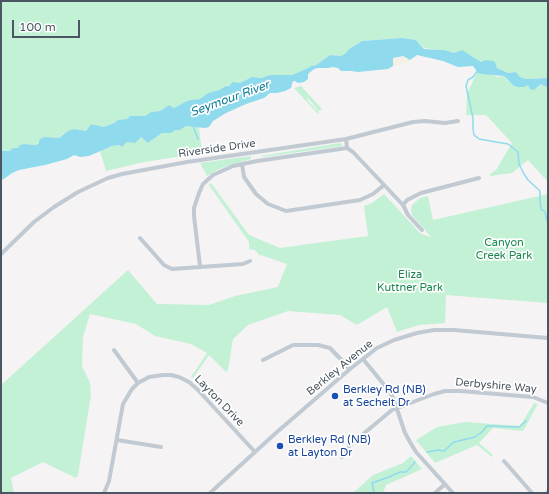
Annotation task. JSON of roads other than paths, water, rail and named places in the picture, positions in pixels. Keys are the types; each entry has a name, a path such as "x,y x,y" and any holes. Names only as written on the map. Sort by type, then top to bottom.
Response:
{"street":[{"name":"Riverside Drive","path":"1,254 34,222 46,213 78,192 95,183 122,174 187,162 346,139 413,122 425,121 445,123 458,121"},
{"path":"346,139 347,148 353,152 403,205 408,215 422,230"},
{"name":"Riverside Drive","path":"200,266 194,216 195,201 203,184 213,175 233,166 242,164 347,148"},
{"path":"256,153 257,161"},
{"path":"242,164 244,177 256,194 268,204 286,210 360,200 373,194 384,185"},
{"path":"403,205 407,200 421,193 479,178"},
{"path":"140,238 167,268 172,269 243,264 250,261"},
{"name":"Berkley Avenue","path":"210,493 350,369 377,348 394,340 417,333 434,330 454,330 548,338"},
{"path":"263,360 293,345 318,345 330,348 350,369"},
{"path":"114,350 138,383"},
{"path":"363,359 386,386 394,400 405,433 416,452 453,493"},
{"name":"Layton Drive","path":"104,493 109,481 123,404 129,392 138,383 149,377 163,374 179,377 189,382 255,452"},
{"name":"Derbyshire Way","path":"342,457 350,445 385,414 396,408 434,394 453,391 533,397 548,403"},
{"path":"117,440 161,447"},
{"path":"504,461 532,493"},
{"path":"435,493 445,484"}],"water":[{"name":"Seymour River","path":"402,38 416,40 424,49 444,50 454,53 462,50 481,62 485,60 493,61 495,62 497,68 508,73 516,72 520,77 526,79 548,78 548,86 546,87 541,84 534,90 530,89 528,85 524,87 517,87 504,76 478,73 473,66 458,67 443,61 417,55 410,60 403,56 393,58 393,66 388,69 358,72 341,71 338,68 333,67 318,68 314,69 308,74 308,79 304,82 298,83 293,81 291,88 277,93 270,93 264,98 226,113 213,121 209,127 186,126 171,133 162,133 148,143 141,137 135,143 127,142 122,147 119,145 112,146 89,156 80,157 74,155 67,159 45,165 19,170 1,180 1,151 9,151 24,144 35,145 38,144 40,139 45,137 59,138 68,131 74,129 86,131 91,124 104,127 118,120 127,119 130,116 145,116 151,112 160,111 169,105 174,108 190,100 200,99 208,93 229,86 233,82 240,83 252,77 261,78 270,75 292,75 316,65 330,55 341,56 362,41"}],"waterway":[{"path":"478,70 473,77 468,80 466,86 473,118 474,135 479,139 508,144 518,152 519,164 524,174 540,191 541,209 545,212 548,223"},
{"name":"Seymour River","path":"193,126 198,139"},
{"path":"427,452 438,450 444,451 454,442 475,437 487,426 519,427 526,421"},
{"path":"374,493 372,483 400,472 406,472 415,462"}],"place":[{"name":"Berkley Rd (NB) at Sechelt Dr","path":"335,396"},
{"name":"Berkley Rd (NB) at Layton Dr","path":"280,446"}],"park label":[{"name":"Canyon Creek Park","path":"504,249"},
{"name":"Eliza Kuttner Park","path":"410,281"}]}
